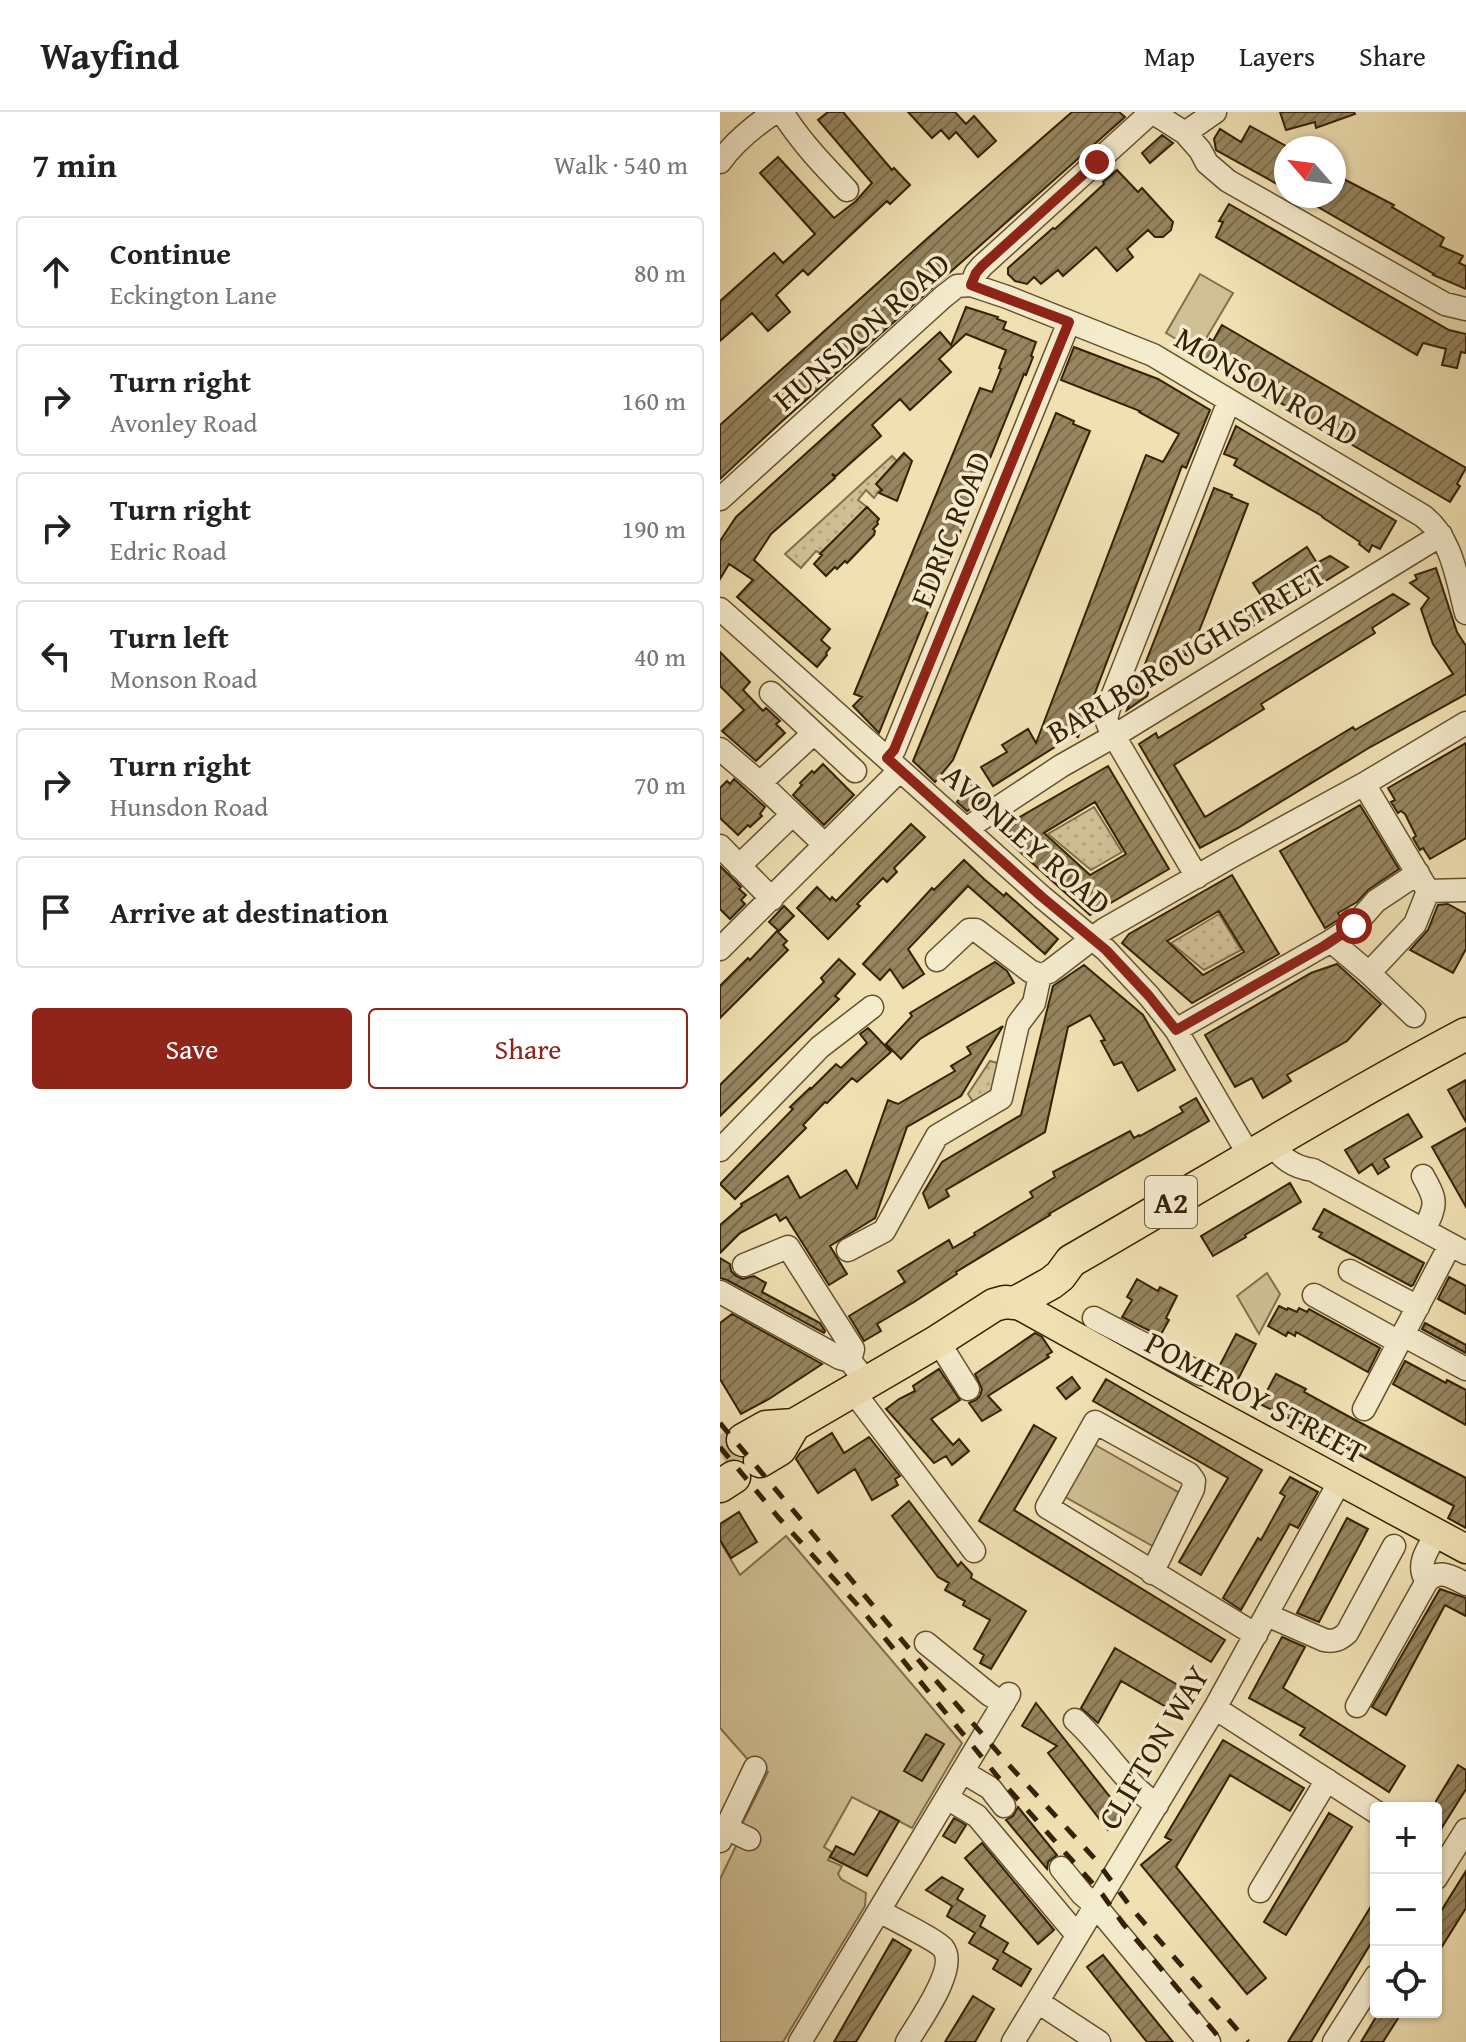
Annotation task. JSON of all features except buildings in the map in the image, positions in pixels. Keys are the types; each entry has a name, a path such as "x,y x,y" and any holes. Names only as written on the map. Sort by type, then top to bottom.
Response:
{"highway":[{"name":"A2","path":"739,1466 780,1449 794,1425 857,1378 938,1341 1005,1304 1007,1285 1054,1257 1071,1261 1260,1149 1466,1034"}],"main road":[{"name":"POMEROY STREET","path":"1005,1304 1200,1377 1340,1481 1466,1549"}],"street":[{"path":"720,162 744,134 775,112"},
{"path":"782,112 794,132 847,190"},
{"path":"1151,112 1185,133 1207,163 1228,181 1445,304 1466,309"},
{"name":"HUNSDON ROAD","path":"720,499 943,297 957,286 971,285 982,266 1151,112"},
{"path":"1185,133 1215,112"},
{"name":"MONSON ROAD","path":"971,285 1153,355 1423,516 1433,524 1449,551 1466,613"},
{"name":"EDRIC ROAD","path":"720,949 825,845 893,764 894,750 1069,322"},
{"path":"1197,877 1106,719 1229,401"},
{"name":"BARLBOROUGH STREET","path":"967,830 1049,774 1441,535"},
{"name":"AVONLEY ROAD","path":"720,609 1093,939 1149,996 1260,1149 1301,1168 1313,1170 1458,1249"},
{"path":"771,693 855,771"},
{"path":"937,960 969,930 976,930 1030,971 1040,975 1049,972 1105,929 1364,784 1466,723"},
{"path":"760,783 814,733"},
{"path":"721,751 760,783 825,845"},
{"path":"1364,784 1423,882 1415,924 1369,973"},
{"path":"739,866 792,815"},
{"path":"720,846 772,899"},
{"path":"1176,1030 1331,941 1354,926 1376,901 1423,882 1466,890"},
{"path":"1331,941 1414,1016"},
{"path":"848,1250 884,1231 937,1136 1001,1098 1018,1024 1034,1003 1040,975"},
{"path":"720,1150 820,1047 872,1007"},
{"path":"1423,1176 1435,1204 1424,1230"},
{"path":"744,1265 788,1247 853,1349 857,1378"},
{"path":"1364,1409 1418,1307 1458,1249"},
{"path":"1350,1271 1418,1307"},
{"path":"1314,1295 1466,1369"},
{"path":"723,1297 840,1358 857,1378 974,1551"},
{"path":"1094,1318 1200,1377"},
{"path":"938,1341 968,1389"},
{"path":"1152,1573 1193,1489 1194,1481 1189,1474 1095,1422 1047,1507 1152,1573 1262,1625 1334,1642 1341,1639 1394,1546"},
{"name":"CLIFTON WAY","path":"1013,2042 1215,1708 1340,1481"},
{"path":"1427,1581 1422,1565 1437,1533"},
{"path":"1357,1706 1427,1581 1433,1575 1442,1574 1466,1584"},
{"path":"800,2042 1007,1699 990,1695 926,1643"},
{"path":"1215,1708 1370,1808"},
{"path":"1075,1720 1090,1733 1136,1789 1157,1805"},
{"path":"749,1839 723,1835 755,1768"},
{"path":"963,1772 990,1788 1004,1806"},
{"path":"1260,1891 1327,1780"},
{"path":"947,1798 977,1816 1077,1935"},
{"path":"1442,1854 1466,1830"},
{"path":"1061,1868 1209,2042"},
{"path":"879,1911 943,1947 948,1962 943,1980 907,2042"},
{"path":"1334,2042 1370,1985"},
{"path":"1038,2002 1099,2042"}],"shaded area":[{"path":"1200,274 1233,293 1198,352 1166,333"},
{"path":"892,456 899,463 874,498 866,490 858,500 867,507 845,531 820,553 816,551 801,568 785,554"},
{"path":"1094,807 1122,852 1091,870 1048,834"},
{"path":"1219,914 1241,950 1204,970 1171,943"},
{"path":"990,1061 1001,1064 994,1092 975,1105 968,1094"},
{"path":"1267,1273 1280,1294 1259,1334 1237,1296"},
{"path":"1090,1442 1185,1496 1156,1548 1060,1494"},
{"path":"786,1536 962,1743 912,1828 852,1797 824,1847 832,1852 828,1860 842,1866 838,1874 841,1879 866,1893 865,1906 783,2042 720,2042 720,1879 737,1844 741,1826 768,1772 749,1761 720,1728 720,1541 740,1575"}],"tunnel":[{"path":"720,1453 743,1440"}],"railway":[{"path":"720,1423 932,1676 1095,1859 1133,1910 1248,2042"},
{"path":"720,1447 862,1610 998,1777 1102,1894 1124,1925 1223,2042"}],"route":[{"path":"1097,162 982,266 971,285 1069,322 894,750 887,758 1106,950 1176,1030 1354,926"}]}
